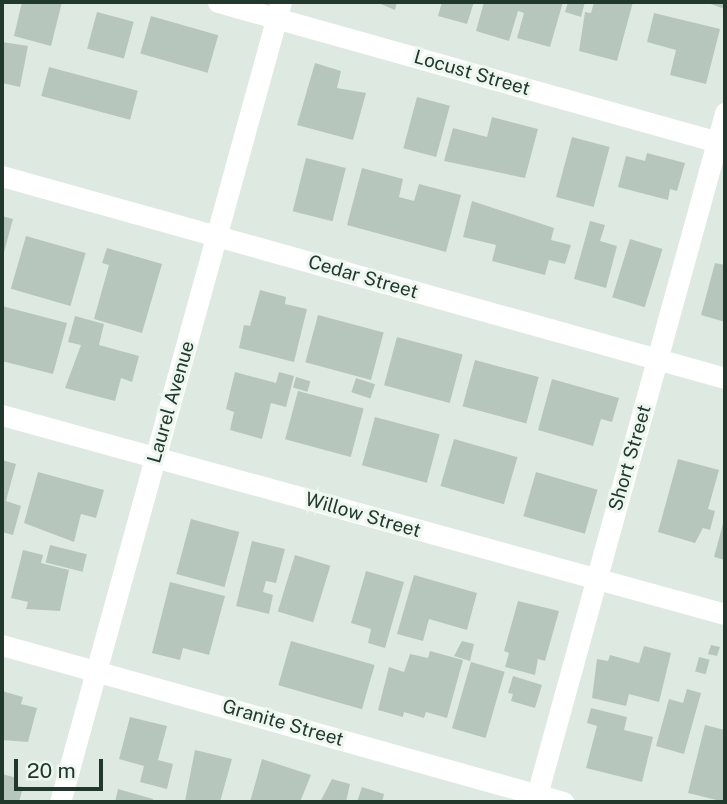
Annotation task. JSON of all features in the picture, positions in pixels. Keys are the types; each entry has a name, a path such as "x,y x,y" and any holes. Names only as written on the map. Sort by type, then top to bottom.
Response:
{"street":[{"name":"Locust Street","path":"218,2 279,10 721,143"},
{"name":"Laurel Avenue","path":"60,802 279,10"},
{"name":"Short Street","path":"536,799 657,360 721,143 725,113"},
{"name":"Cedar Street","path":"2,176 725,378"},
{"name":"Willow Street","path":"2,415 725,614"},
{"name":"Granite Street","path":"2,645 536,799 564,802"}],"building":[{"path":"22,2 62,2 51,46 14,36"},
{"path":"376,2 397,2 395,10"},
{"path":"442,2 474,2 467,24 438,16"},
{"path":"484,2 563,2 550,47 517,38 524,13 518,11 509,41 476,31"},
{"path":"568,2 585,2 581,17 565,12"},
{"path":"594,2 633,2 617,61 579,51 585,12 591,13"},
{"path":"705,2 725,2 725,9"},
{"path":"97,12 134,22 124,59 87,49"},
{"path":"654,13 720,29 706,84 670,75 676,50 647,42"},
{"path":"151,16 218,35 208,73 140,53"},
{"path":"2,42 28,46 20,87 2,83"},
{"path":"315,63 341,71 337,88 366,93 353,140 297,125"},
{"path":"49,67 138,91 130,120 41,96"},
{"path":"417,97 450,106 436,157 403,148"},
{"path":"492,117 538,129 525,178 444,161 453,128 487,137"},
{"path":"572,137 610,147 594,207 556,197"},
{"path":"647,153 685,163 677,191 670,189 668,200 618,187 626,156 645,161"},
{"path":"306,158 346,168 332,221 293,211"},
{"path":"362,168 403,179 399,197 414,201 419,184 461,195 446,252 347,225"},
{"path":"472,201 554,228 551,240 571,245 565,264 549,260 545,275 492,261 496,245 463,237"},
{"path":"2,216 13,219 3,256 2,256"},
{"path":"590,221 605,225 600,241 617,246 606,288 574,279"},
{"path":"26,236 86,253 70,306 11,289"},
{"path":"630,239 663,249 645,307 612,297"},
{"path":"107,248 162,264 142,333 94,319 109,265 102,263"},
{"path":"715,263 725,265 725,322 701,315"},
{"path":"260,290 286,297 285,304 307,309 294,362 239,348 244,325 250,326"},
{"path":"2,306 67,323 53,374 2,361"},
{"path":"318,315 384,333 371,380 305,362"},
{"path":"75,316 104,324 99,345 139,356 132,382 121,378 115,401 65,388 81,345 68,342"},
{"path":"397,337 463,355 450,403 384,385"},
{"path":"475,360 539,377 526,423 463,406"},
{"path":"235,372 276,383 279,372 294,376 286,407 271,403 262,439 230,430 234,412 226,409"},
{"path":"296,377 310,381 307,392 293,388"},
{"path":"356,378 375,384 370,398 351,392"},
{"path":"552,379 619,398 612,422 601,419 593,446 538,430"},
{"path":"298,391 364,409 351,457 285,439"},
{"path":"375,417 440,434 427,483 362,465"},
{"path":"454,439 517,457 504,504 440,486"},
{"path":"678,459 719,470 708,509 715,511 710,530 703,528 695,543 658,532"},
{"path":"2,460 16,464 6,501 21,506 13,535 2,532"},
{"path":"38,472 104,490 96,518 81,514 74,542 24,523"},
{"path":"536,472 598,490 585,534 523,516"},
{"path":"191,519 239,532 225,587 176,574"},
{"path":"725,520 725,560 714,557"},
{"path":"252,541 285,549 276,583 266,581 263,592 273,595 269,614 236,606"},
{"path":"50,545 87,554 83,572 46,562"},
{"path":"23,550 43,555 41,563 69,570 60,611 26,609 28,602 11,598"},
{"path":"295,555 330,566 313,622 278,611"},
{"path":"366,571 404,582 385,648 368,643 371,629 351,623"},
{"path":"414,575 477,593 467,630 429,619 423,641 397,634"},
{"path":"170,582 225,596 209,655 183,648 180,660 152,653"},
{"path":"518,601 559,611 545,661 538,659 535,675 505,667 509,653 504,651"},
{"path":"291,641 375,665 362,709 278,685"},
{"path":"462,641 474,644 470,661 454,656"},
{"path":"711,645 720,647 717,656 708,654"},
{"path":"644,646 671,653 659,702 629,694 626,706 592,698 597,659 608,661 610,655 639,663"},
{"path":"430,651 463,660 447,718 426,712 424,718 404,712 403,717 378,710 389,667 404,672 410,654 428,658"},
{"path":"699,657 710,660 706,674 695,671"},
{"path":"471,662 505,672 486,738 452,728"},
{"path":"513,676 542,685 535,708 511,701 513,694 508,693"},
{"path":"687,689 701,693 684,754 656,746 669,699 683,703"},
{"path":"2,691 23,697 21,704 37,708 28,742 2,740"},
{"path":"591,708 627,717 624,730 653,737 642,782 586,768 597,726 587,723"},
{"path":"130,717 167,726 158,760 173,764 167,789 140,782 144,766 119,759"},
{"path":"705,725 725,730 725,802 688,793"},
{"path":"195,750 232,759 220,802 178,802 185,801"},
{"path":"262,759 311,775 300,802 250,802"},
{"path":"2,774 17,778 15,785 23,787 19,802 2,802"},
{"path":"332,779 350,784 346,802 320,802"},
{"path":"362,787 384,794 382,802 357,802"},
{"path":"118,789 153,799 152,802 115,802"}]}
